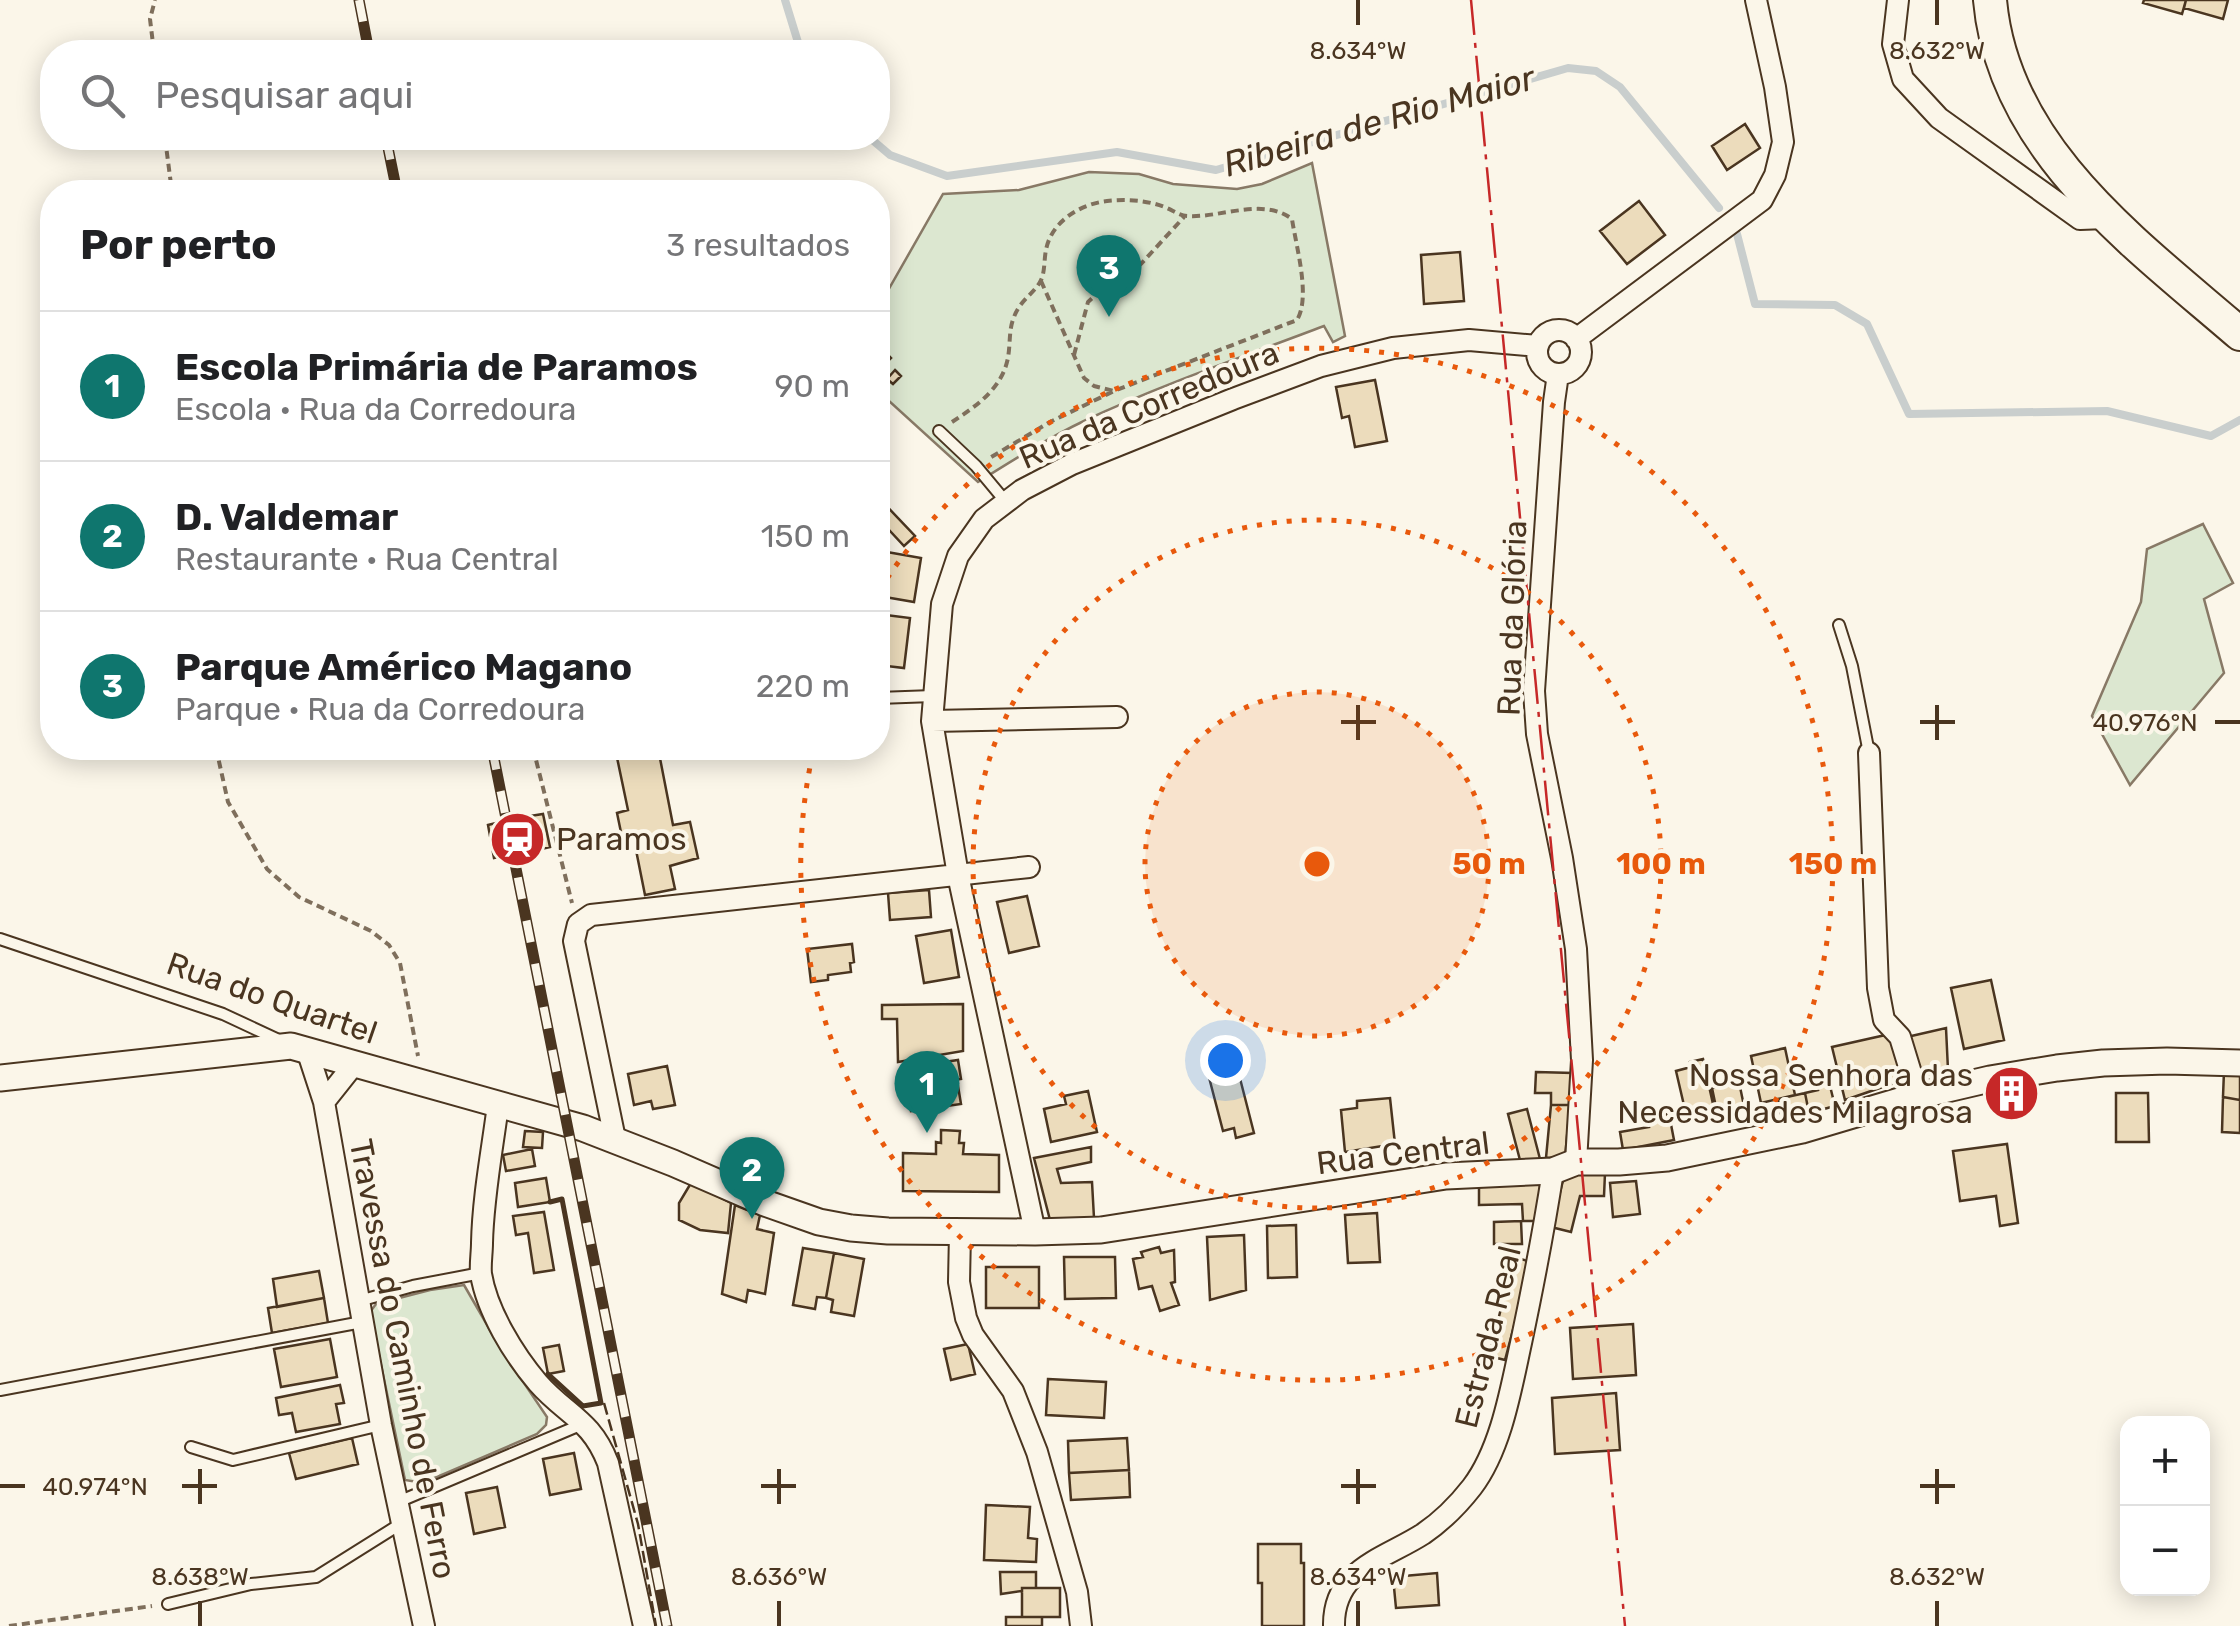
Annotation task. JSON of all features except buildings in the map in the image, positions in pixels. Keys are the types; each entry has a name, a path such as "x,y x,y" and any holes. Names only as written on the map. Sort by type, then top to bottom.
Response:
{"main road":[{"path":"1990,0 1992,23 2011,87 2051,154 2106,218 2240,334"}],"street":[{"path":"1576,339 1762,200 1775,174 1782,142 1756,0"},
{"path":"1898,0 1893,44 1903,79 1939,118 2080,219 2106,218"},
{"path":"1552,332 1565,332 1576,339 1580,352 1572,370 1558,374 1541,365 1541,340 1552,332"},
{"name":"Rua da Corredoura","path":"1035,1232 958,874 932,720 942,604 958,556 984,519 1022,490 1072,464 1321,366 1393,348 1469,340 1538,346"},
{"name":"Rua da Glória","path":"1558,374 1534,691 1537,734 1576,949 1582,1060 1564,1166"},
{"path":"932,720 1117,717"},
{"path":"1869,754 1878,988 1884,1020 1900,1037 1918,1096"},
{"path":"615,1139 574,942 578,924 591,915 1029,867"},
{"path":"0,1078 299,1048"},
{"name":"Rua do Quartel","path":"299,1048 582,1128"},
{"name":"Travessa do Caminho de Ferro","path":"299,1048 324,1102 381,1426 424,1626"},
{"name":"Travessa do Caminho de Ferro","path":"324,1102 355,1063"},
{"name":"Rua Central","path":"582,1128 765,1204 819,1222 870,1230 1101,1230 1446,1176 1667,1158 1802,1130 1990,1079 2103,1063 2240,1063"},
{"path":"498,1104 483,1212 481,1274 494,1314 524,1365 541,1386 585,1423 602,1447 644,1626"},
{"name":"Estrada Real","path":"1334,1626 1340,1593 1361,1568 1447,1516 1475,1484 1496,1441 1511,1390 1542,1244 1564,1166"},
{"path":"960,1232 959,1282 966,1318 973,1335 1013,1391 1037,1452 1078,1592 1081,1626"}],"lane":[{"path":"939,431 1006,502"},
{"path":"1839,626 1852,666 1869,754"},
{"path":"890,698 933,696"},
{"name":"Rua do Quartel","path":"0,939 223,1014 299,1048"},
{"path":"0,1390 360,1312 413,1286 481,1274"},
{"path":"168,1604 251,1584 316,1577 400,1512 585,1423"},
{"path":"191,1447 233,1460 381,1426"}],"path":[{"path":"153,40 150,19 155,0"},
{"path":"167,150 170,180"},
{"path":"976,466 1050,422 1114,391 1297,320 1304,294 1292,219 1266,209 1184,216 1132,199 1101,201 1078,208 1059,224 1046,244 1041,281 1084,378 1094,386 1114,391"},
{"path":"1074,355 1088,302 1105,286 1140,265 1184,216"},
{"path":"939,431 995,388 1007,364 1012,321 1020,303 1041,281"},
{"path":"219,760 228,802 267,869 299,897 371,931 389,945 400,963 418,1049 420,1081"},
{"path":"536,760 578,924"},
{"path":"8,1626 168,1604"}],"green space":[{"path":"1312,163 1345,336 1333,342 1324,326 1174,382 1072,427 978,482 890,402 890,287 943,194 1019,190 1089,172 1139,174 1173,184 1237,189 1262,184"},
{"path":"2203,524 2233,583 2204,599 2224,673 2130,785 2092,716 2141,602 2147,549"},
{"path":"464,1285 547,1417 546,1425 537,1434 423,1483 405,1480 370,1312 376,1304"}],"waterway":[{"name":"Ribeira de Rio Maior","path":"785,0 797,40"},
{"name":"Ribeira de Rio Maior","path":"884,150 947,176 1117,152 1216,170 1568,68 1596,71 1620,87 1719,208"},
{"name":"Ribeira de Rio Maior","path":"1737,234 1755,304 1835,305 1867,324 1909,414 2107,411 2211,436 2240,420"}],"railway":[{"path":"359,0 367,40"},
{"path":"388,150 395,180"},
{"path":"494,760 667,1626"}],"fence":[{"path":"604,1403 638,1524 656,1626"}],"wall":[{"path":"548,1374 583,1406 601,1403 562,1199 550,1202"}],"power":[{"path":"1471,0 1625,1626"}],"place":[{"name":"Parque Américo Magano","path":"1109,317"},
{"name":"Paramos","path":"517,839"},
{"name":"Nossa Senhora das Necessidades Milagrosa","path":"2012,1093"},
{"name":"Escola Primária de Paramos","path":"927,1133"},
{"name":"D. Valdemar","path":"752,1219"}]}
